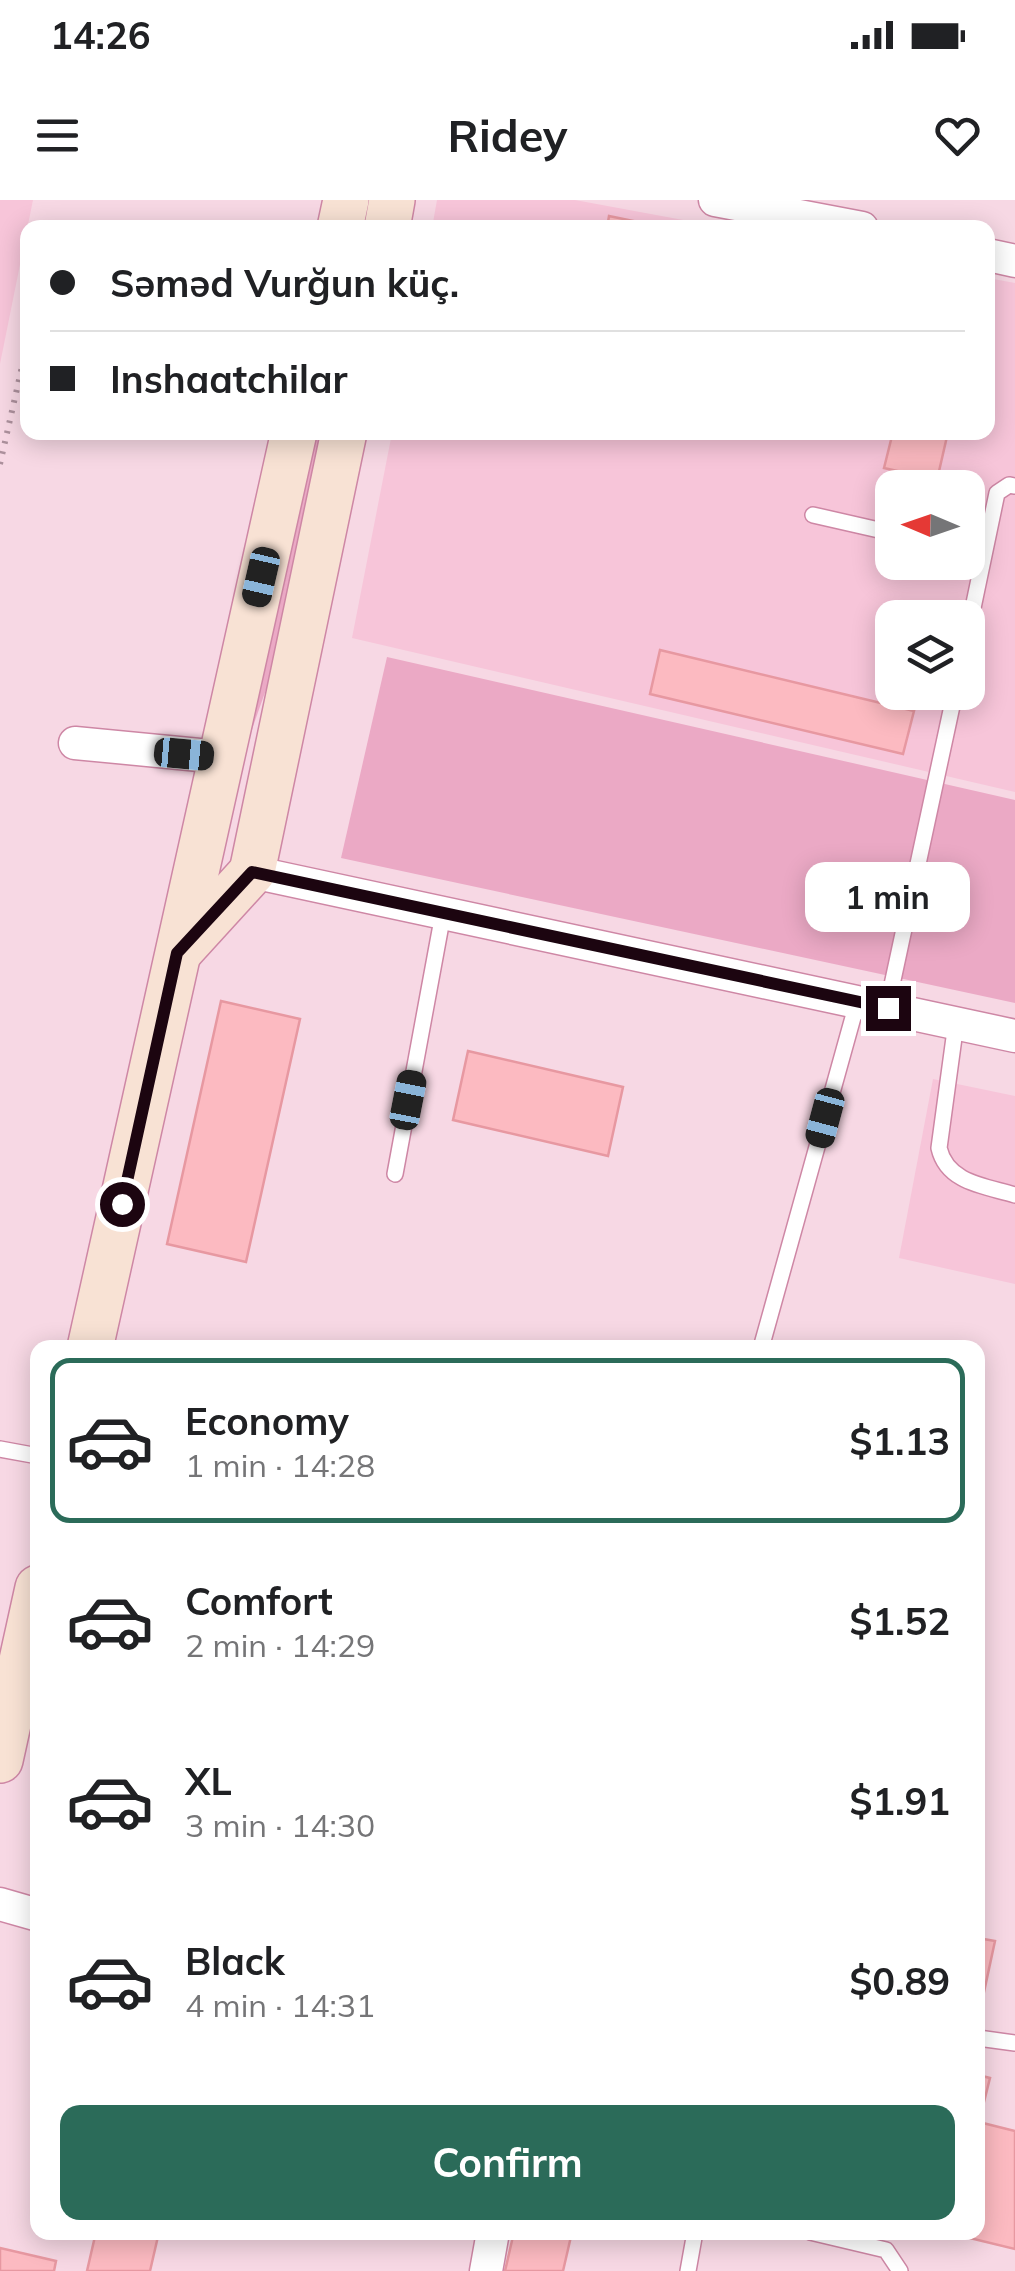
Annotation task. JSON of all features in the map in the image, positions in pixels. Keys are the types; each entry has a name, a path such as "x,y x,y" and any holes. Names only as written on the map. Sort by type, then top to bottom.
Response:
{"main road":[{"path":"92,1340 292,440"},
{"path":"177,953 252,872 342,440"},
{"path":"199,857 252,872"},
{"path":"0,1760 30,1624"}],"street":[{"path":"715,200 788,206 858,218"},
{"path":"75,744 220,758"},
{"path":"252,872 1015,1036"},
{"path":"0,1904 30,1913"},
{"path":"486,2271 492,2240"}],"lane":[{"path":"985,526 997,493 1009,485 1015,486"},
{"path":"813,515 875,528"},
{"path":"764,1340 872,1006 949,710"},
{"path":"395,1174 443,914"},
{"path":"956,1023 939,1148 942,1163 958,1178 1015,1195"},
{"path":"0,1449 30,1455"},
{"path":"985,2039 1015,2044"},
{"path":"688,2271 694,2240"},
{"path":"844,2240 886,2250 900,2271"}],"path":[{"path":"0,464 20,375"}],"shaded area":[{"path":"0,200 33,200 29,220 20,220 20,265 0,364"},
{"path":"437,200 575,200 683,220 433,220"},
{"path":"995,279 1015,283 1015,792 352,638 391,440 995,440"},
{"path":"310,440 324,440 274,667 245,749"},
{"path":"387,657 1015,800 1015,1003 341,858"},
{"path":"933,1079 1015,1096 1015,1284 899,1258"}],"building":[{"path":"891,440 946,440 939,470 884,468"},
{"path":"660,650 875,702 875,710 914,711 903,754 650,694"},
{"path":"221,1001 300,1019 246,1262 167,1244"},
{"path":"468,1051 623,1087 608,1156 453,1120"},
{"path":"985,1939 995,1941 985,1987"},
{"path":"985,2124 1015,2131 1015,2249 978,2240 985,2240"},
{"path":"94,2240 157,2240 150,2271 87,2271"},
{"path":"512,2240 570,2240 563,2271 505,2271"},
{"path":"0,2248 56,2261 54,2271 0,2271"}],"route":[{"path":"122,1204 177,953 252,872 888,1008"}]}
